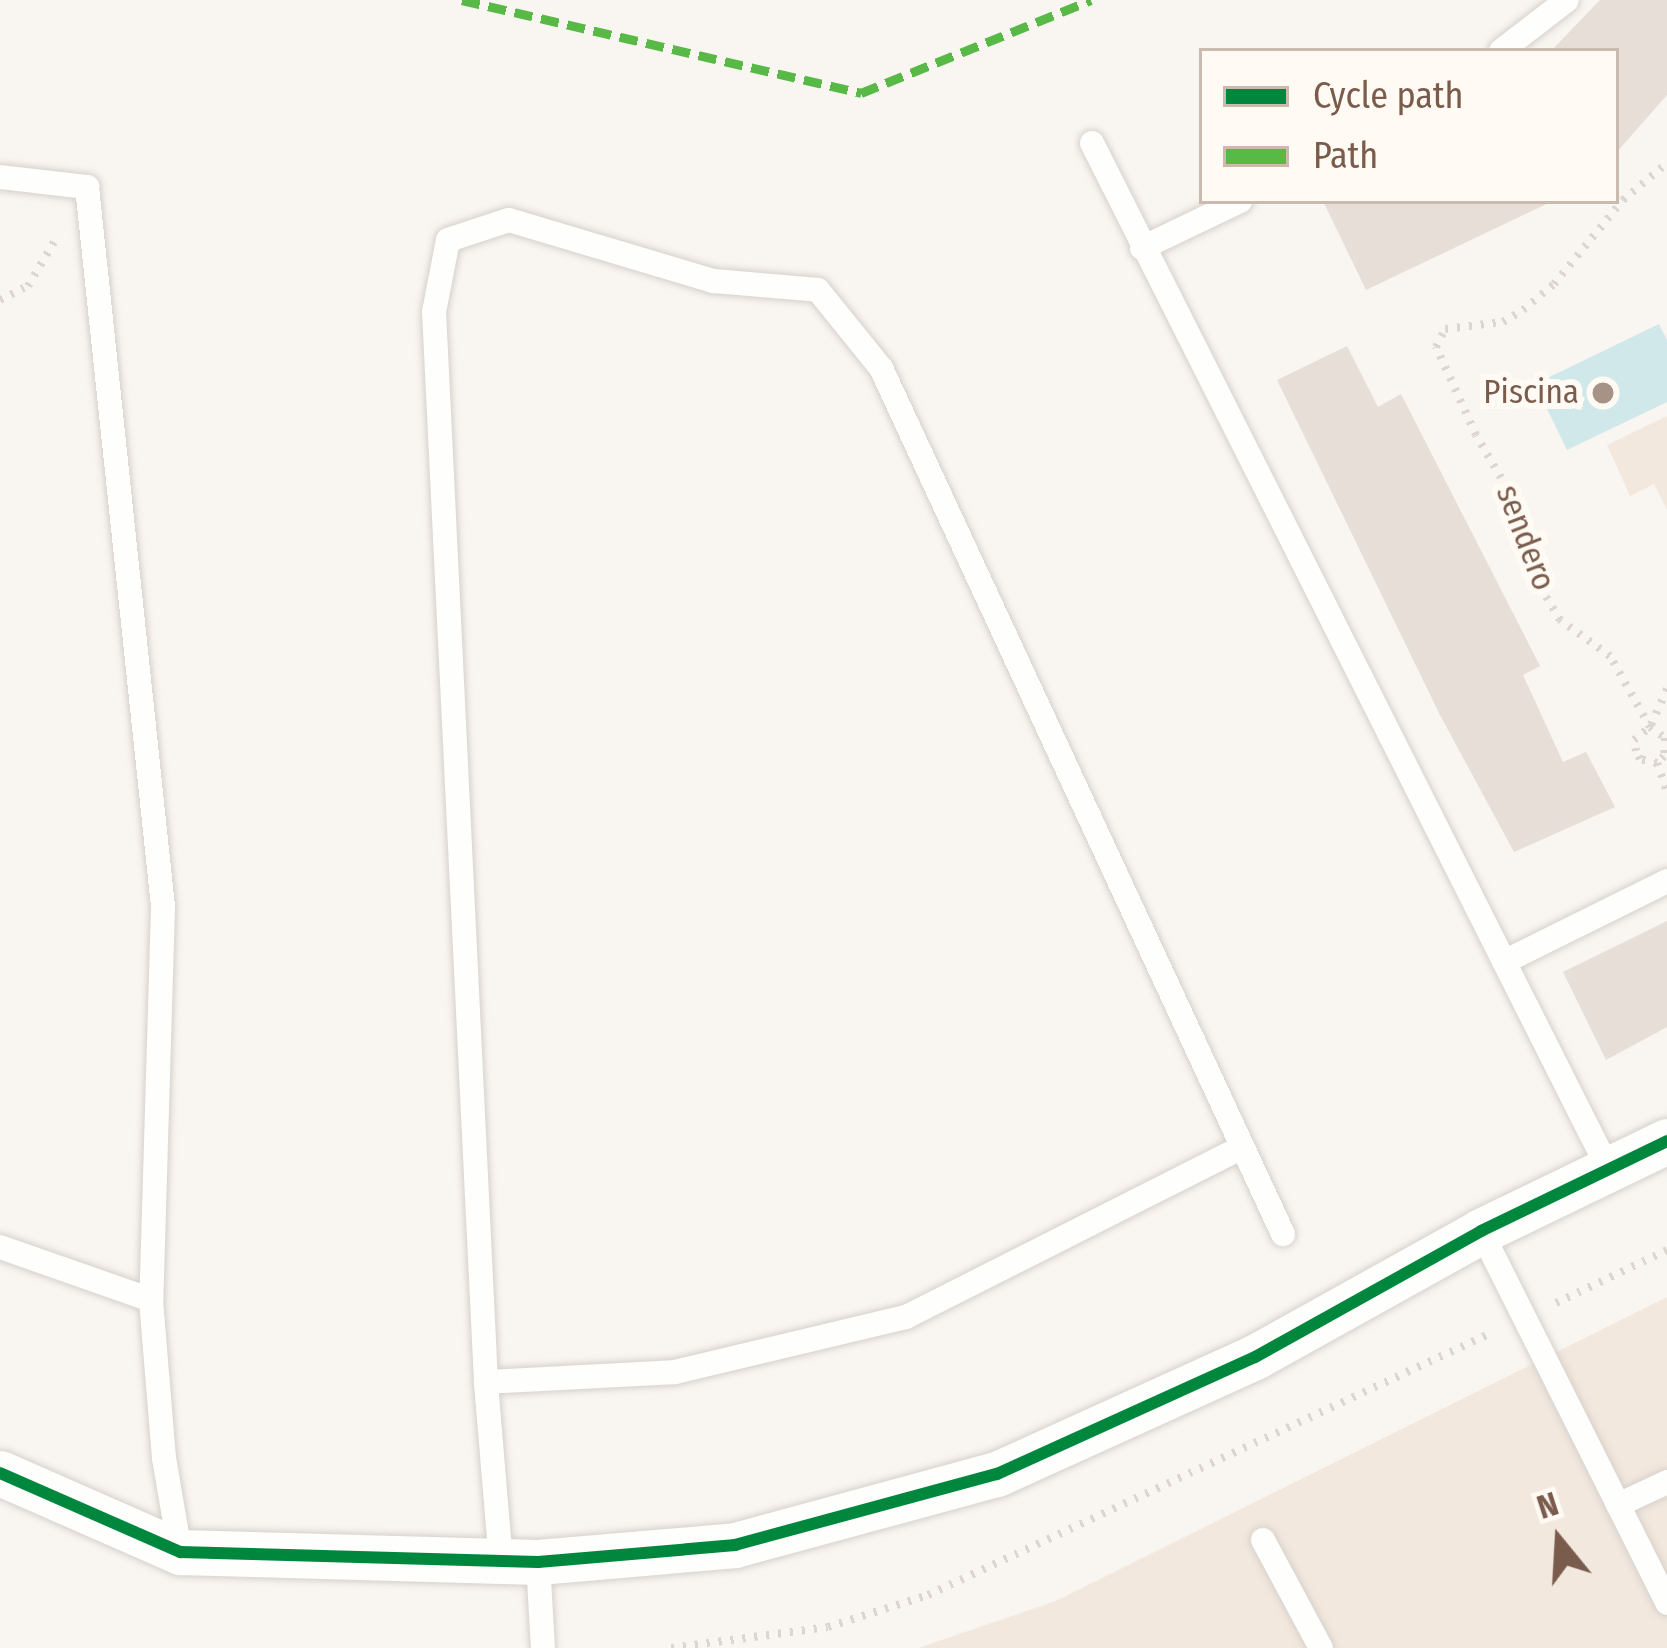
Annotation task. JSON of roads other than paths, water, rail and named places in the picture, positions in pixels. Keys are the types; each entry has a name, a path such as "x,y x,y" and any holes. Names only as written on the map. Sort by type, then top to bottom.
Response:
{"street":[{"path":"0,1473 180,1552 519,1562 735,1545 997,1474 1255,1357 1481,1231 1667,1141"}],"lane":[{"path":"1506,48 1567,0"},
{"path":"1092,143 1609,1170"},
{"path":"0,177 87,187 163,907 151,1300 164,1458 180,1552"},
{"path":"1142,248 1234,204"},
{"path":"543,1648 519,1562 486,1382 434,312 448,240 509,220 714,281 818,290 881,368 1283,1234"},
{"path":"1504,962 1667,880"},
{"path":"486,1382 675,1372 906,1317 1241,1148"},
{"path":"1481,1231 1667,1603"},
{"path":"0,1247 151,1300"},
{"path":"1618,1505 1667,1482"},
{"path":"1263,1540 1321,1648"}],"water":[{"name":"Piscina","path":"1659,324 1667,340 1667,402 1567,450 1535,384"}],"place":[{"name":"Piscina","path":"1603,393"}]}
